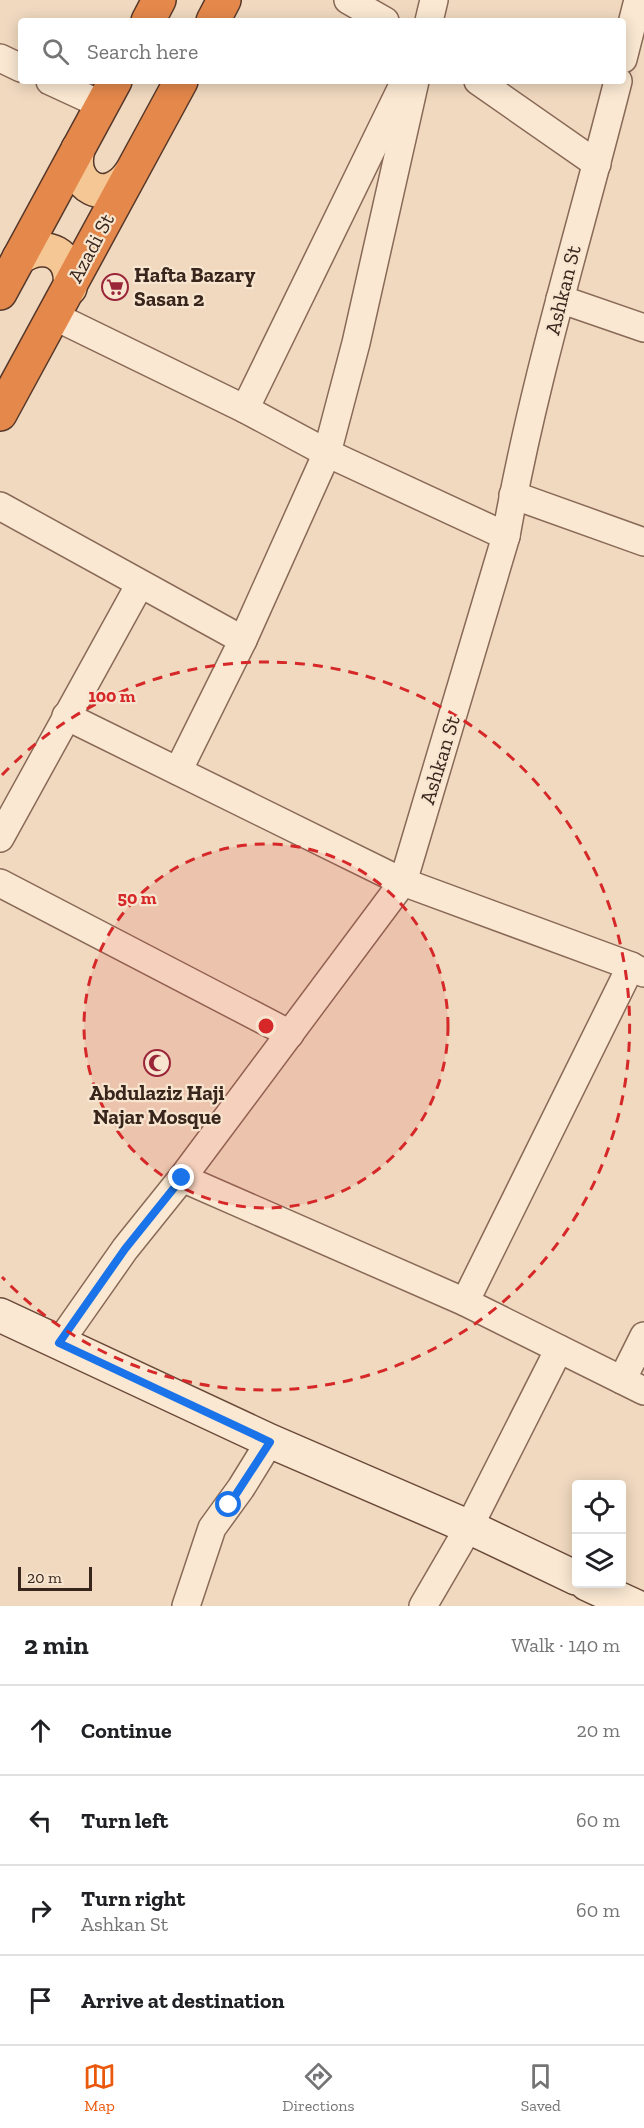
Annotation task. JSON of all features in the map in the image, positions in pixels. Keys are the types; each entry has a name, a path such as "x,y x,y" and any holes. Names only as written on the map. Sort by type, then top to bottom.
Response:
{"highway":[{"path":"150,18 159,0"},
{"path":"215,18 224,0"},
{"name":"Azadi St","path":"0,414 178,84"},
{"path":"8,269 108,93"}],"main road":[{"path":"78,149 75,160 76,171 92,188 103,191 114,189 124,183 130,174"},
{"path":"8,269 36,249 56,252 69,268 71,278 69,288"}],"street":[{"path":"348,0 380,18"},
{"path":"430,18 434,0"},
{"path":"626,47 638,0"},
{"path":"0,58 18,67"},
{"path":"64,84 108,93"},
{"path":"245,409 404,84"},
{"path":"178,771 243,640 327,453 356,343 414,84"},
{"path":"482,84 597,164"},
{"name":"Ashkan St","path":"59,1343 125,1249 182,1178 403,882 506,536 513,495 560,299 617,84"},
{"path":"560,299 644,328"},
{"path":"54,316 245,409 327,453 506,536"},
{"path":"513,495 644,542"},
{"path":"0,506 243,640"},
{"path":"0,838 140,584"},
{"path":"66,716 403,882 637,970 465,1302"},
{"path":"0,883 290,1034"},
{"path":"182,1178 465,1302 633,1385 644,1336"},
{"path":"0,1315 270,1442 469,1527 572,1576"},
{"path":"423,1606 469,1527 560,1349"},
{"path":"186,1606 212,1528 270,1442"},
{"path":"596,1588 635,1606"}],"place":[{"name":"Hafta Bazary Sasan 2","path":"115,287"},
{"name":"Abdulaziz Haji Najar Mosque","path":"157,1063"}],"route":[{"path":"182,1178 125,1249 59,1343 270,1442 229,1505"}]}
